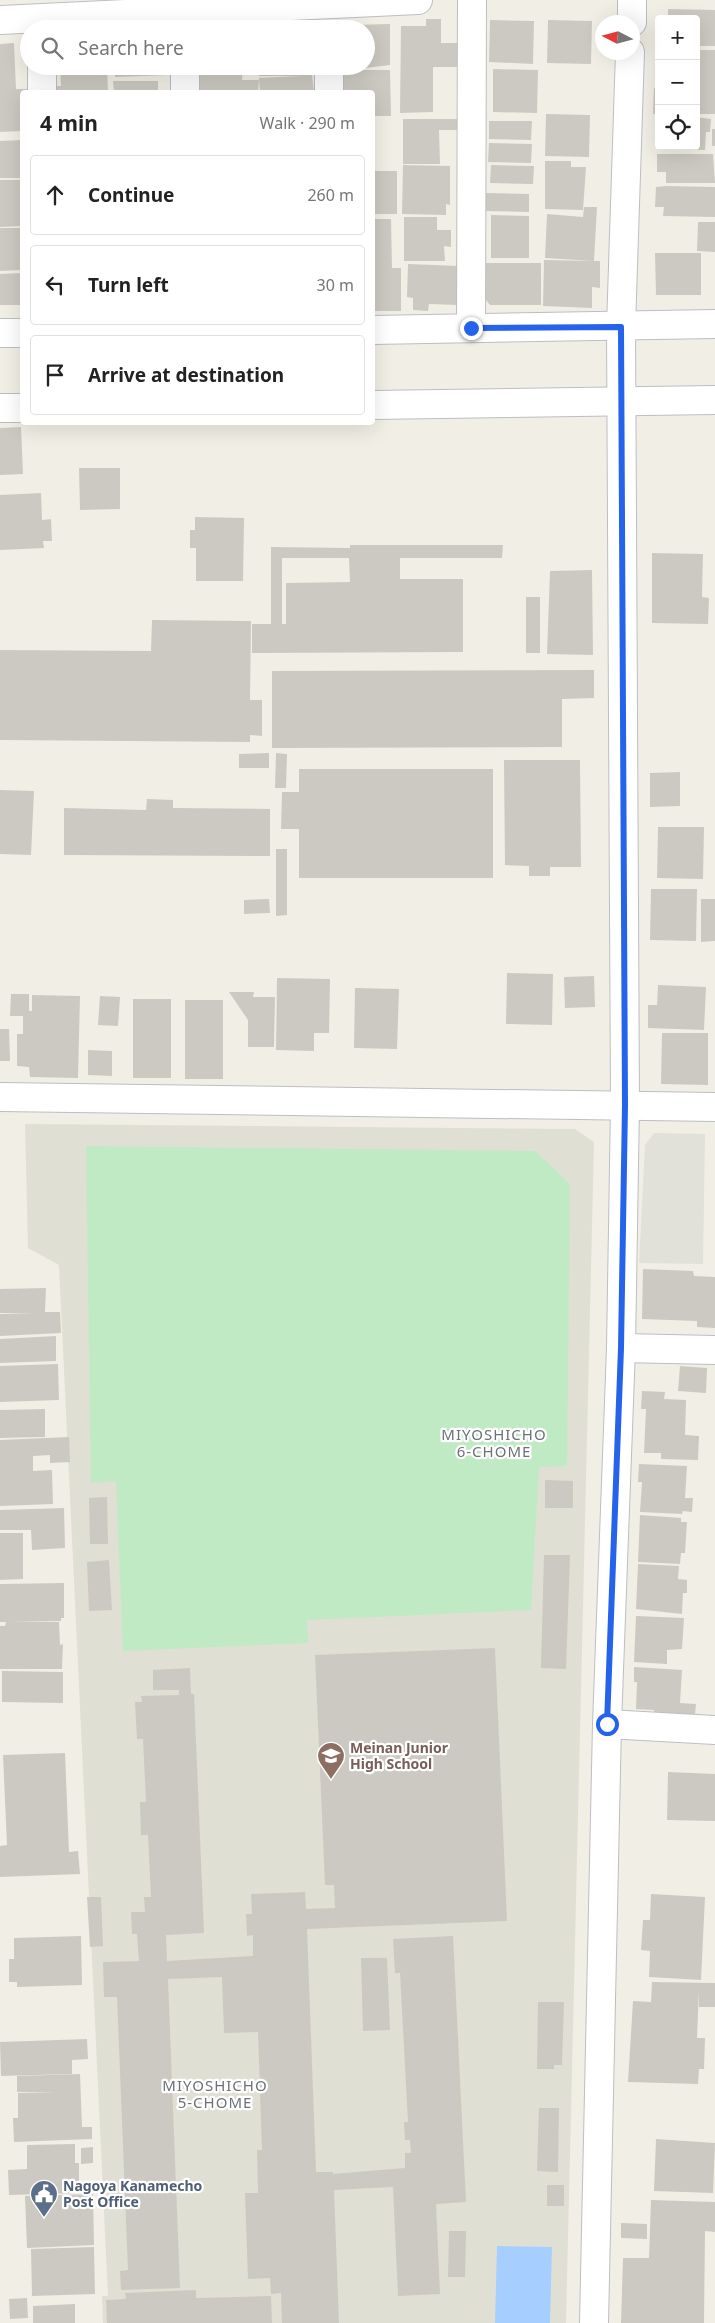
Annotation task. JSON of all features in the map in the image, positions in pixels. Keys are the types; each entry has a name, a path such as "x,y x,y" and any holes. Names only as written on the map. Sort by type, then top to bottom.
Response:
{"street":[{"path":"0,20 40,16 329,11 418,0"},
{"path":"471,328 472,0"},
{"path":"632,0 632,15"},
{"path":"594,2323 607,1724 621,1348 625,1105 621,327 630,60"},
{"path":"42,75 42,90"},
{"path":"185,75 185,90"},
{"path":"329,75 329,90"},
{"path":"375,330 715,324"},
{"path":"0,333 20,333"},
{"path":"375,404 715,400"},
{"path":"0,408 20,408"},
{"path":"0,1097 715,1107"},
{"path":"621,1348 715,1350"},
{"path":"607,1724 715,1730"}],"shaded area":[{"name":"Meinan Junior High School","path":"25,1124 575,1129 594,1142 566,2323 103,2323 102,2296 108,2296 59,1265 28,1248"},
{"path":"654,1133 705,1134 703,1264 639,1263 645,1145"}],"green space":[{"path":"86,1146 535,1151 570,1184 567,1466 539,1467 531,1610 307,1620 308,1643 123,1651 116,1481 91,1483"}],"water":[{"path":"497,2246 552,2247 550,2323 495,2323"}],"building":[{"path":"668,9 715,10 715,46 700,46 700,15 668,15"},
{"path":"426,19 441,19 441,43 460,43 460,67 433,67 433,112 400,113 401,26 426,26"},
{"path":"490,20 534,21 533,64 489,62"},
{"path":"548,20 592,21 591,64 547,63"},
{"path":"375,24 390,24 390,65 375,67"},
{"path":"14,43 16,89 29,90 20,90 20,131 0,132 0,44"},
{"path":"700,50 715,50 715,114 700,114"},
{"path":"493,69 538,70 537,113 493,112"},
{"path":"375,70 390,70 391,116 375,116 375,90 344,90 343,75 375,75"},
{"path":"60,75 107,75 108,90 57,90 57,86 61,86"},
{"path":"115,75 168,75 115,77"},
{"path":"200,75 242,75 242,80 259,80 258,90 199,90"},
{"path":"312,75 314,90 260,90 259,78 302,76 259,76"},
{"path":"113,81 158,81 158,90 114,90"},
{"path":"654,88 655,88 655,114 653,114"},
{"path":"546,114 590,115 589,157 545,156"},
{"path":"700,118 711,119 710,132 706,132 705,150 700,150"},
{"path":"403,119 460,119 460,130 439,130 440,164 403,164"},
{"path":"489,121 532,121 531,140 489,139"},
{"path":"712,129 715,129 715,146 712,146"},
{"path":"20,140 20,178 0,178 0,141"},
{"path":"489,143 532,144 531,163 488,162"},
{"path":"657,154 713,154 715,183 666,183 666,172 657,172"},
{"path":"545,161 571,161 571,167 586,167 583,210 545,209"},
{"path":"403,165 450,166 450,205 446,204 446,215 402,214"},
{"path":"491,165 534,166 533,184 490,183"},
{"path":"375,171 397,171 397,214 375,214"},
{"path":"0,180 20,180 20,226 0,227"},
{"path":"656,187 715,187 715,217 663,216 664,207 655,207"},
{"path":"486,193 529,194 529,212 486,211"},
{"path":"584,207 597,207 594,261 545,258 547,214 583,217"},
{"path":"491,215 529,216 529,258 491,258"},
{"path":"404,217 437,217 437,230 451,230 451,247 444,246 445,261 404,261"},
{"path":"375,219 391,219 392,268 401,268 401,311 375,311"},
{"path":"698,222 715,222 715,252 697,251"},
{"path":"0,228 20,228 20,270 0,271"},
{"path":"655,253 701,253 701,295 656,295"},
{"path":"544,260 600,261 600,288 592,287 592,308 543,306"},
{"path":"484,263 541,263 541,305 490,305 485,299"},
{"path":"408,264 458,266 457,305 429,304 428,311 413,310 413,298 407,297"},
{"path":"20,273 20,305 0,305 0,274"},
{"path":"21,427 23,474 0,475 0,428"},
{"path":"79,468 120,468 120,509 80,510"},
{"path":"41,493 42,520 51,519 52,541 43,541 44,548 0,550 0,495"},
{"path":"195,517 244,518 243,581 196,581 196,548 190,548 190,530 195,530"},
{"path":"350,545 503,545 502,558 400,558 400,579 463,579 463,652 252,653 252,624 271,624 271,547 350,548","holes":["282,558 349,558 350,582 286,583 286,624 282,624"]},
{"path":"652,553 703,554 702,597 709,598 708,624 652,623"},
{"path":"592,570 593,655 547,654 550,571"},
{"path":"526,597 540,597 540,653 526,653"},
{"path":"152,620 251,621 250,700 262,700 262,736 250,735 250,742 0,740 0,650 151,651"},
{"path":"594,670 594,698 562,699 562,747 272,748 272,671"},
{"path":"269,753 269,768 239,768 239,754"},
{"path":"276,753 287,754 286,788 275,788"},
{"path":"504,760 580,760 581,867 550,867 550,876 529,876 529,866 505,865"},
{"path":"299,769 493,769 493,878 299,878 299,829 281,829 282,792 299,792"},
{"path":"680,772 680,806 650,807 650,773"},
{"path":"0,790 34,791 31,855 0,854"},
{"path":"147,799 173,800 173,808 270,809 270,856 64,855 64,808 146,810"},
{"path":"658,827 704,827 703,879 657,878"},
{"path":"276,849 287,849 287,915 276,916"},
{"path":"651,889 697,889 696,941 650,940"},
{"path":"269,899 270,913 244,914 244,900"},
{"path":"701,899 715,899 715,941 701,942"},
{"path":"507,973 553,974 552,1025 506,1024"},
{"path":"594,976 595,1007 565,1008 564,977"},
{"path":"277,978 330,979 329,1033 314,1033 314,1051 276,1050"},
{"path":"658,985 706,987 704,1030 648,1028 648,1005 657,1005"},
{"path":"355,988 399,989 397,1049 354,1048"},
{"path":"229,992 254,992 253,997 275,997 274,1047 248,1047 248,1020"},
{"path":"11,994 29,994 29,1011 32,1011 32,995 80,996 78,1078 30,1077 29,1067 17,1066 17,1034 23,1034 23,1016 10,1016"},
{"path":"100,996 120,997 118,1026 98,1025"},
{"path":"133,999 171,999 171,1078 133,1078"},
{"path":"185,1000 223,1000 223,1079 185,1079"},
{"path":"0,1029 9,1029 10,1061 0,1061"},
{"path":"662,1033 708,1033 708,1085 661,1084"},
{"path":"88,1050 112,1051 112,1076 88,1075"},
{"path":"643,1269 693,1271 694,1276 715,1277 715,1328 697,1327 697,1321 642,1319"},
{"path":"46,1288 45,1312 60,1312 61,1333 0,1336 0,1314 35,1313 0,1313 0,1289"},
{"path":"56,1336 56,1361 0,1363 0,1339"},
{"path":"58,1364 59,1400 0,1402 0,1366"},
{"path":"680,1366 707,1368 706,1393 678,1391"},
{"path":"642,1391 665,1392 664,1399 686,1400 685,1435 699,1436 698,1460 661,1459 661,1453 644,1453 646,1409 641,1409"},
{"path":"45,1409 45,1437 0,1438 0,1410"},
{"path":"69,1437 70,1462 50,1463 50,1455 33,1456 33,1471 52,1470 53,1504 0,1506 0,1440"},
{"path":"639,1464 687,1466 685,1498 693,1498 692,1512 683,1511 682,1514 640,1512 642,1482 638,1482"},
{"path":"545,1480 573,1481 573,1508 545,1508"},
{"path":"107,1497 108,1544 90,1544 89,1498"},
{"path":"64,1508 65,1548 32,1550 31,1530 0,1530 0,1510"},
{"path":"640,1515 681,1518 681,1522 687,1522 685,1553 681,1553 680,1564 638,1562"},
{"path":"0,1533 23,1533 23,1579 0,1580"},
{"path":"544,1555 570,1555 566,1669 541,1668"},
{"path":"109,1560 112,1610 89,1611 87,1562"},
{"path":"638,1564 679,1566 678,1579 687,1580 687,1593 683,1593 682,1614 636,1609"},
{"path":"64,1583 64,1618 61,1618 61,1621 11,1622 59,1622 60,1645 63,1644 62,1669 0,1669 0,1626 5,1626 6,1622 0,1622 0,1584"},
{"path":"636,1616 684,1618 682,1649 667,1650 667,1664 634,1662"},
{"path":"495,1648 507,1921 307,1929 316,2172 333,2172 333,2174 405,2168 405,2153 411,2153 410,2140 405,2140 404,2122 408,2122 400,1973 395,1973 393,1939 453,1936 466,2202 436,2204 440,2294 398,2296 393,2187 334,2190 339,2323 282,2323 281,2293 271,2294 270,2278 248,2279 245,2193 258,2193 257,2150 262,2150 258,2032 224,2033 222,1977 168,1979 180,2288 121,2290 120,2271 128,2270 117,1997 104,1997 103,1962 139,1961 137,1934 132,1934 131,1912 145,1912 144,1897 151,1897 148,1835 141,1835 140,1802 146,1802 143,1739 137,1739 135,1702 142,1702 141,1696 179,1695 179,1690 153,1690 153,1670 190,1668 191,1694 194,1694 204,1933 166,1935 167,1961 253,1956 253,1935 247,1936 246,1914 252,1914 251,1894 305,1892 306,1909 335,1908 334,1885 325,1885 315,1655"},
{"path":"634,1667 682,1670 680,1703 696,1704 695,1715 654,1713 654,1710 636,1709 637,1682 634,1682"},
{"path":"2,1671 63,1672 63,1703 2,1702"},
{"path":"65,1753 69,1852 78,1851 80,1874 0,1877 0,1846 7,1845 3,1755"},
{"path":"668,1772 715,1774 715,1821 667,1820"},
{"path":"651,1894 705,1897 701,1980 649,1977 650,1951 641,1950 643,1920 650,1920"},
{"path":"87,1897 101,1897 103,1946 90,1947"},
{"path":"81,1936 82,1985 17,1987 17,1982 9,1982 9,1959 14,1959 14,1938"},
{"path":"361,1958 387,1958 390,2030 363,2031"},
{"path":"652,1982 715,1983 715,2007 699,2007 699,1991 697,2038 705,2038 704,2069 699,2069 698,2084 628,2082 633,2001 651,2002"},
{"path":"538,2002 564,2002 562,2065 554,2065 554,2069 537,2069"},
{"path":"87,2039 88,2059 72,2060 72,2074 1,2076 0,2042"},
{"path":"80,2074 82,2127 92,2127 92,2139 14,2142 13,2118 18,2118 18,2093 56,2092 17,2092 17,2076"},
{"path":"539,2108 559,2108 558,2172 537,2171"},
{"path":"656,2139 715,2143 713,2193 654,2191"},
{"path":"75,2144 75,2163 79,2163 79,2193 9,2195 8,2170 27,2169 27,2145"},
{"path":"93,2147 93,2163 81,2164 81,2148"},
{"path":"547,2185 564,2185 564,2206 547,2206"},
{"path":"93,2194 94,2245 27,2248 25,2196"},
{"path":"651,2200 715,2202 715,2232 705,2231 704,2323 621,2323 623,2258 649,2258"},
{"path":"621,2223 647,2224 647,2239 621,2238"},
{"path":"449,2231 466,2231 465,2277 448,2277"},
{"path":"94,2247 95,2294 32,2296 31,2249"},
{"path":"196,2290 196,2298 271,2296 272,2323 107,2323 106,2300 126,2299 125,2293"},
{"path":"27,2298 28,2318 10,2319 9,2299"},
{"path":"75,2304 75,2323 33,2323 33,2306"}],"place":[{"name":"Meinan Junior High School","path":"331,1780"},
{"name":"Nagoya Kanamecho Post Office","path":"44,2218"}],"district":[{"name":"MIYOSHICHO 6-CHOME","path":"494,1444"},
{"name":"MIYOSHICHO 5-CHOME","path":"215,2094"}],"route":[{"path":"471,328 621,327 625,1105 621,1348 607,1724"}]}
